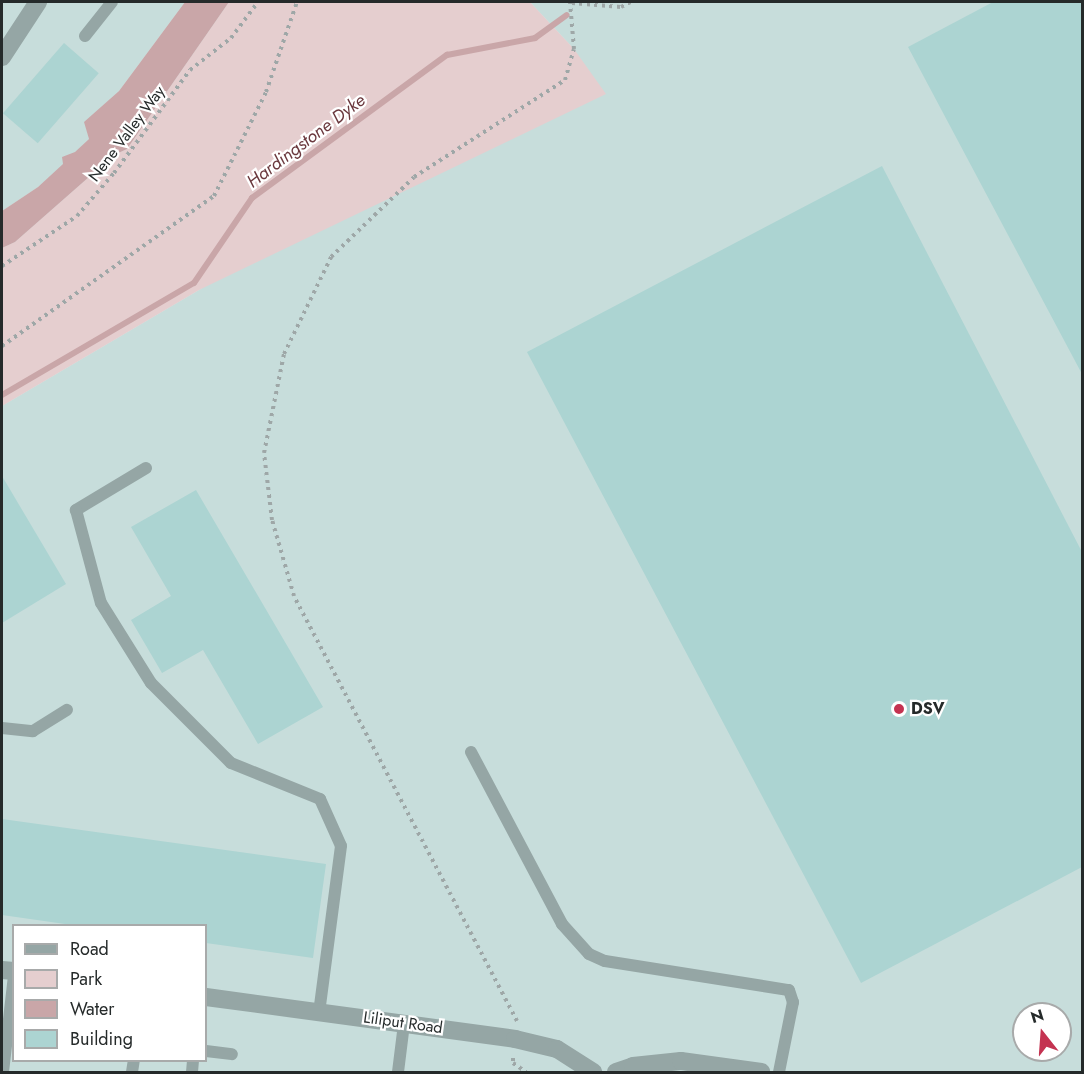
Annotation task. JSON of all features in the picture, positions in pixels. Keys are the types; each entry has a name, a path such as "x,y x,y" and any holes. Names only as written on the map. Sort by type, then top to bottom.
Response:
{"street":[{"path":"2,57 38,2"},
{"name":"Liliput Road","path":"207,997 515,1038 557,1049 592,1072"},
{"path":"616,1072 633,1066 681,1061 760,1072"}],"lane":[{"path":"85,36 112,2"},
{"path":"146,468 76,510 101,603 151,683 231,763 320,799 341,846 319,1012"},
{"path":"2,728 33,731 67,710"},
{"path":"471,752 562,924 589,954 605,961 789,990 793,1002 779,1072"},
{"path":"3,1072 12,993"},
{"path":"398,1072 404,1023"},
{"path":"207,1051 232,1054"}],"path":[{"name":"Nene Valley Way","path":"2,266 77,216 114,173 190,70 231,38 258,2"},
{"path":"2,346 214,196 266,92 297,2"},
{"path":"517,1020 294,596 272,520 264,453 284,354 331,257 414,177 565,80 574,49 571,2 621,7 632,2"},
{"path":"514,1051 513,1063 525,1072"}],"shaded area":[{"path":"2,2 185,2 119,91 85,122 89,139 75,153 63,157 64,164 38,187 2,211"},
{"path":"530,2 1082,2 1082,1072 2,1072 2,406 199,290 574,49"}],"green space":[{"path":"229,2 530,2 574,49 606,94 199,290 2,406 2,248 15,242 114,155 127,149"}],"water":[{"path":"185,2 229,2 127,149 114,155 15,242 2,248 2,211 38,187 63,164 62,157 75,152 89,139 84,122 119,91"}],"building":[{"path":"993,2 1082,2 1082,374 908,47"},
{"path":"64,43 99,73 38,143 3,113"},
{"name":"DSV","path":"882,166 1082,552 1082,867 861,983 527,352"},
{"path":"2,476 66,584 2,623"},
{"path":"196,490 323,707 258,744 203,650 162,673 131,620 171,596 131,527"},
{"path":"2,819 326,864 313,958 207,943 207,924 65,924 2,915"}],"waterway":[{"name":"Hardingstone Dyke","path":"2,395 194,283 252,198 447,55 535,38 567,15"}],"place":[{"name":"DSV","path":"899,709"}]}
